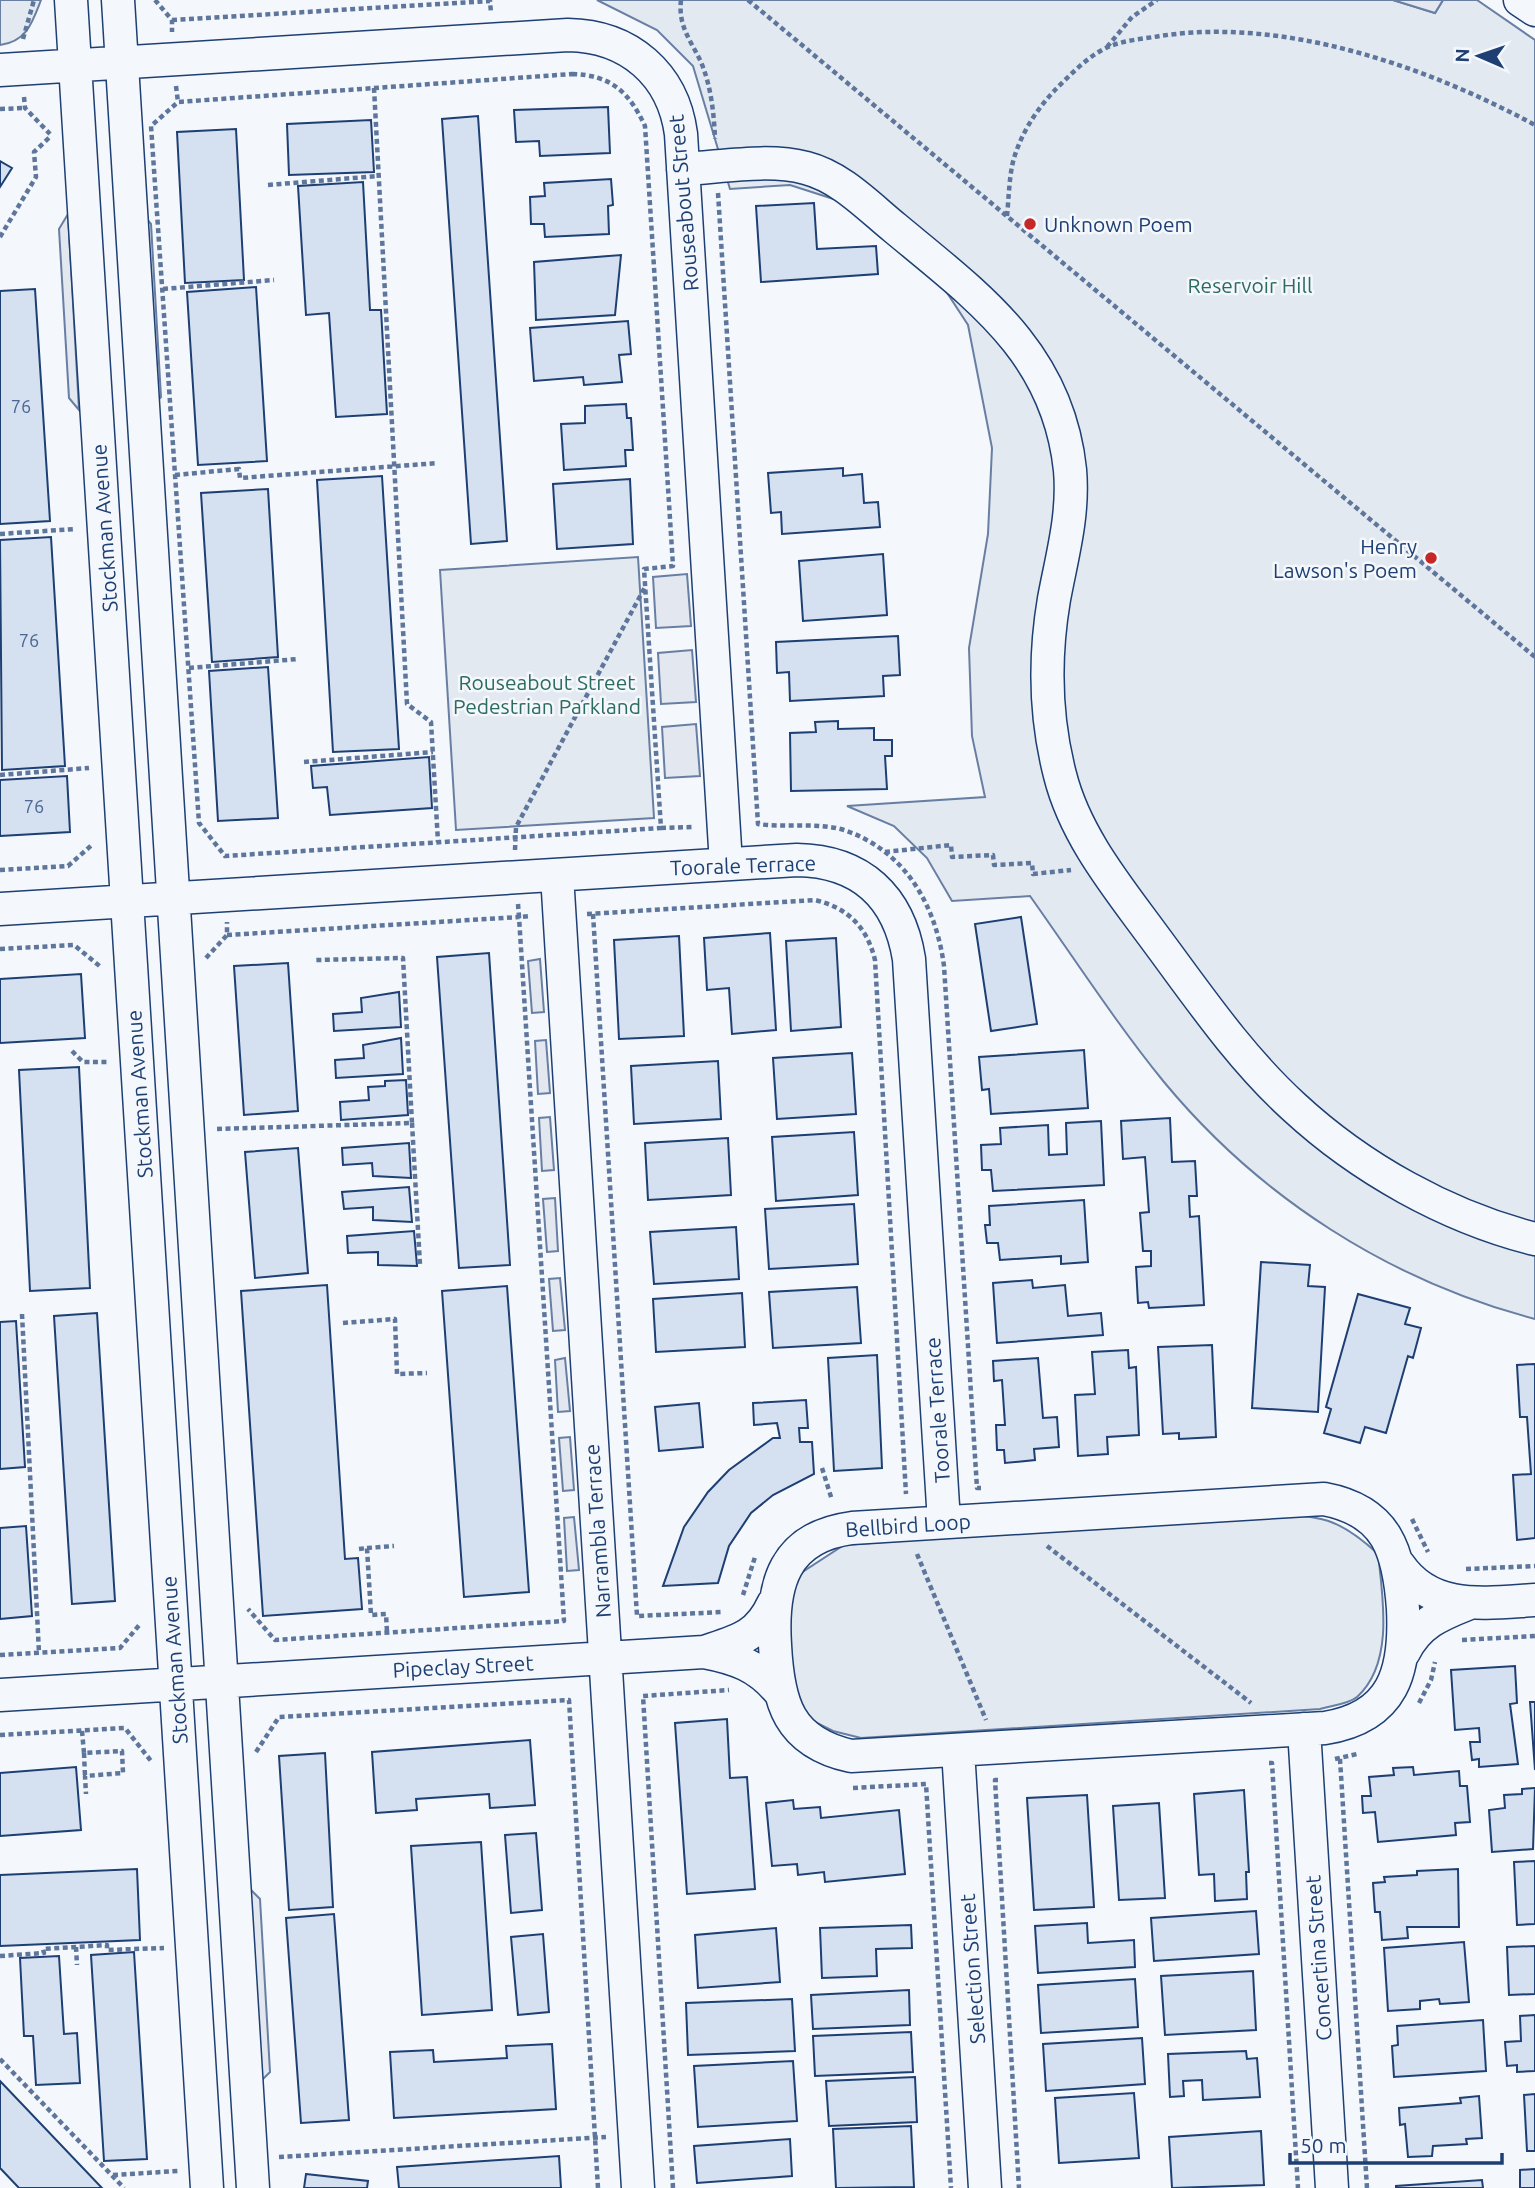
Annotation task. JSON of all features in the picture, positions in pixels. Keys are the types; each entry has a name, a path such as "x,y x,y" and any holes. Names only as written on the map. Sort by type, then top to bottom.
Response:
{"street":[{"name":"Stockman Avenue","path":"71,0 99,64 174,898 252,2174"},
{"name":"Stockman Avenue","path":"118,0 99,64 127,901 176,1684 193,2184"},
{"name":"Rouseabout Street","path":"11,69 568,35 602,38 645,61 666,87 678,118 726,864"},
{"path":"683,170 778,164 807,168 837,181 977,296 1017,337 1037,366 1054,402 1070,469 1068,537 1047,644 1047,705 1060,778 1081,828 1103,867 1235,1043 1293,1107 1341,1146 1386,1175 1468,1217 1502,1231 1535,1239"},
{"name":"Toorale Terrace","path":"0,909 797,860 834,864 873,886 892,907 901,923 909,959 944,1522"},
{"name":"Narrambla Terrace","path":"557,875 638,2188"},
{"name":"Bellbird Loop","path":"1324,1499 1350,1506 1372,1520 1389,1541 1414,1564 1404,1652 1392,1687 1367,1714 1340,1726 866,1756 837,1753 811,1740 787,1712 779,1691 758,1602 786,1567 814,1539 908,1509 944,1522 1324,1499"},
{"path":"1414,1564 1409,1580 1426,1592 1467,1604 1535,1600"},
{"name":"Pipeclay Street","path":"0,1695 704,1652 745,1637 762,1625 758,1602"},
{"path":"1404,1652 1413,1633 1429,1621 1467,1604"},
{"name":"Pipeclay Street","path":"704,1652 746,1662 766,1675 779,1691"},
{"name":"Concertina Street","path":"1304,1729 1332,2188"},
{"name":"Selection Street","path":"958,1750 985,2188"}],"path":[{"path":"11,69 34,0"},
{"path":"681,0 680,19 687,40 701,62 714,113 758,824 843,830 884,852 913,879 929,905 940,932 976,1488"},
{"path":"748,0 1535,657"},
{"path":"1007,216 1014,158 1024,132 1041,105 1066,79 1107,47 1132,17 1157,0"},
{"path":"1107,47 1138,39 1217,30 1276,37 1348,51 1415,70 1535,125"},
{"path":"593,75 609,80 626,93 637,108 645,127 673,566 644,569 661,828 225,856 199,823 162,289 151,126 178,102 593,75"},
{"path":"374,88 407,704 431,722 438,842"},
{"path":"0,109 25,108 52,136 52,146"},
{"path":"0,237 36,177 34,152 52,136"},
{"path":"268,185 378,176"},
{"path":"162,289 274,280"},
{"path":"174,475 239,469 240,478 438,463"},
{"path":"74,517 75,543"},
{"path":"0,534 75,530"},
{"path":"247,1601 247,1609 275,1640 564,1621 515,838 516,827 645,586"},
{"path":"188,668 298,659"},
{"path":"304,761 433,752"},
{"path":"88,755 90,780"},
{"path":"0,775 89,768"},
{"path":"0,870 68,866 93,847 93,836"},
{"path":"884,852 951,845 952,857 993,855 994,865 1032,863 1033,874 1103,867"},
{"path":"207,971 206,958 227,935 815,900 841,909 866,934 875,960 911,1540 987,1721"},
{"path":"593,914 637,1616 728,1611"},
{"path":"0,949 74,945 102,968 103,980"},
{"path":"316,960 403,958 420,1265"},
{"path":"107,1050 109,1075"},
{"path":"72,1051 83,1062 108,1062"},
{"path":"216,1116 218,1143"},
{"path":"217,1129 412,1123"},
{"path":"22,1314 39,1653"},
{"path":"343,1322 396,1319 397,1374 428,1373"},
{"path":"822,1468 832,1500"},
{"path":"908,1509 942,1491 989,1488"},
{"path":"894,1494 908,1509"},
{"path":"823,1502 839,1498"},
{"path":"1407,1513 1426,1544 1414,1564"},
{"path":"1030,1517 1030,1527 1038,1538 1255,1706"},
{"path":"359,1549 394,1546"},
{"path":"367,1548 371,1615 386,1614 387,1632"},
{"path":"758,1602 750,1569 759,1550"},
{"path":"1458,1570 1535,1566"},
{"path":"0,1656 120,1648 142,1623 141,1610"},
{"path":"1460,1640 1535,1636"},
{"path":"1416,1708 1431,1680 1435,1651"},
{"path":"673,2188 643,1696 733,1690"},
{"path":"256,1751 279,1717 569,1700 598,2188"},
{"path":"0,1735 125,1728 152,1763 153,1774"},
{"path":"82,1731 86,1794"},
{"path":"84,1754 122,1751 123,1773 85,1776"},
{"path":"1360,1752 1340,1759 1367,2188"},
{"path":"1259,1764 1272,1763 1298,2188"},
{"path":"1009,1779 995,1780 1019,2188"},
{"path":"847,1787 926,1784 951,2188"},
{"path":"164,1935 166,1962"},
{"path":"0,1956 44,1953 43,1949 76,1947 165,1948"},
{"path":"76,1947 77,1965"},
{"path":"0,2059 124,2188"},
{"path":"252,2174 595,2137 670,2133"},
{"path":"180,2164 180,2171 193,2184"},
{"path":"111,2176 180,2171"}],"green space":[{"path":"0,0 41,0 27,30 17,40 0,45"},
{"name":"Reservoir Hill","path":"597,0 1393,0 1435,13 1443,0 1477,0 1535,40 1535,1319 1481,1303 1379,1258 1331,1230 1285,1198 1242,1163 1164,1082 1112,1014 1030,896 952,901 927,858 894,826 847,806 985,797 972,736 969,648 988,534 992,448 968,325 940,282 849,204 790,185 730,189 693,66 657,30"},
{"name":"Rouseabout Street Pedestrian Parkland","path":"638,557 654,818 456,830 440,570"},
{"path":"1266,1514 1327,1520 1351,1532 1378,1554 1383,1610 1381,1649 1377,1667 1369,1683 1357,1697 1349,1701 1320,1709 861,1738 833,1731 811,1720 785,1682 779,1614 801,1573 844,1545"}],"shaded area":[{"path":"1393,0 1443,0 1435,13"},
{"path":"140,211 151,224 161,397 151,407"},
{"path":"68,214 79,410 69,398 59,229"},
{"path":"687,574 691,626 656,628 653,577"},
{"path":"692,650 696,702 661,704 658,653"},
{"path":"696,724 700,776 665,778 662,727"},
{"path":"540,959 544,1012 532,1013 528,961"},
{"path":"546,1040 550,1093 538,1094 535,1041"},
{"path":"550,1117 554,1170 542,1171 539,1118"},
{"path":"555,1198 558,1251 547,1252 543,1199"},
{"path":"560,1278 565,1330 553,1331 549,1279"},
{"path":"565,1358 570,1411 558,1412 555,1360"},
{"path":"570,1437 574,1490 563,1491 559,1438"},
{"path":"574,1517 579,1570 567,1571 564,1518"},
{"path":"247,1886 260,1899 270,2072 260,2082"}],"building":[{"path":"608,107 610,153 540,156 539,141 516,142 514,110"},
{"path":"478,116 507,541 471,544 442,119"},
{"path":"371,120 374,172 289,175 287,124"},
{"path":"236,129 244,280 185,283 177,132"},
{"path":"0,161 12,168 0,187"},
{"path":"611,179 613,205 608,206 609,234 545,237 544,224 531,224 530,197 545,196 544,183"},
{"path":"363,182 370,310 381,310 387,414 336,417 329,313 306,315 298,186"},
{"path":"814,203 817,249 876,246 878,274 761,282 756,206"},
{"path":"621,255 615,315 536,320 534,262"},
{"path":"256,287 267,461 198,465 187,292"},
{"path":"35,289 50,521 0,524 0,291"},
{"path":"628,321 631,354 619,355 622,382 584,385 583,377 534,381 530,328"},
{"path":"626,404 627,418 631,418 633,450 625,450 626,466 564,470 561,424 585,423 585,406"},
{"path":"843,468 843,476 862,474 864,503 878,502 880,527 782,534 781,512 771,513 768,473"},
{"path":"382,476 399,749 333,752 317,480"},
{"path":"630,479 633,544 557,549 553,484"},
{"path":"268,489 278,657 212,662 201,493"},
{"path":"51,537 65,766 2,770 0,540"},
{"path":"883,554 887,615 803,621 799,561"},
{"path":"898,636 900,675 883,676 884,696 790,701 789,672 777,673 776,642"},
{"path":"268,667 278,818 218,821 209,671"},
{"path":"838,721 838,729 874,728 874,740 892,740 892,756 885,756 887,789 791,791 790,733 816,732 815,722"},
{"path":"429,757 432,808 330,815 327,787 313,788 311,766"},
{"path":"67,776 70,832 0,836 0,780"},
{"path":"1021,917 1037,1024 991,1031 975,924"},
{"path":"770,933 776,1030 732,1034 729,988 707,990 704,938"},
{"path":"679,936 684,1036 619,1039 614,940"},
{"path":"836,938 841,1027 791,1031 786,941"},
{"path":"489,953 510,1265 459,1268 437,957"},
{"path":"288,963 298,1111 244,1115 234,966"},
{"path":"81,974 85,1038 0,1043 0,979"},
{"path":"399,992 401,1027 334,1031 333,1014 362,1012 361,998"},
{"path":"401,1038 403,1074 336,1078 335,1060 364,1058 363,1045"},
{"path":"1084,1050 1088,1108 991,1114 989,1089 982,1090 979,1057"},
{"path":"852,1053 856,1114 777,1119 773,1058"},
{"path":"718,1061 721,1119 634,1124 631,1066"},
{"path":"79,1067 90,1288 30,1291 19,1070"},
{"path":"406,1080 408,1115 341,1120 340,1102 369,1100 368,1087 385,1086 385,1081"},
{"path":"1170,1118 1172,1162 1195,1161 1197,1196 1189,1196 1190,1217 1199,1216 1204,1305 1149,1308 1148,1302 1138,1303 1136,1267 1151,1266 1151,1251 1143,1251 1140,1213 1149,1212 1145,1157 1123,1159 1121,1121"},
{"path":"1101,1121 1104,1185 993,1191 991,1170 982,1170 981,1145 1001,1144 1000,1128 1048,1125 1049,1155 1067,1154 1066,1123"},
{"path":"854,1132 858,1195 776,1201 772,1137"},
{"path":"728,1138 731,1195 648,1200 645,1143"},
{"path":"409,1143 411,1178 373,1176 372,1163 343,1165 342,1148"},
{"path":"298,1148 308,1273 255,1278 245,1152"},
{"path":"409,1187 412,1222 373,1220 373,1207 344,1209 342,1192"},
{"path":"1084,1200 1088,1262 1061,1264 1061,1256 1000,1260 998,1243 987,1243 985,1225 990,1225 989,1206"},
{"path":"854,1204 858,1264 769,1269 765,1209"},
{"path":"736,1227 739,1279 654,1284 650,1232"},
{"path":"414,1231 417,1266 378,1265 378,1252 348,1253 347,1236"},
{"path":"1261,1262 1310,1265 1308,1286 1325,1287 1318,1412 1252,1408"},
{"path":"1032,1280 1033,1288 1065,1285 1068,1316 1101,1313 1103,1335 997,1343 993,1283"},
{"path":"327,1285 345,1559 358,1558 362,1609 263,1616 241,1291"},
{"path":"507,1286 529,1592 464,1597 442,1291"},
{"path":"857,1287 861,1343 773,1348 769,1292"},
{"path":"742,1293 745,1347 656,1352 653,1299"},
{"path":"1358,1294 1410,1308 1405,1324 1421,1328 1413,1358 1408,1356 1386,1433 1365,1427 1360,1443 1324,1433 1331,1409 1326,1407"},
{"path":"97,1313 115,1601 72,1604 54,1316"},
{"path":"16,1321 25,1467 0,1469 0,1322"},
{"path":"1212,1345 1216,1437 1179,1439 1179,1433 1163,1434 1158,1347"},
{"path":"1128,1350 1129,1368 1136,1367 1139,1435 1107,1437 1108,1454 1078,1456 1075,1395 1095,1394 1092,1352"},
{"path":"877,1355 882,1468 834,1471 828,1358"},
{"path":"1038,1358 1043,1418 1057,1417 1059,1447 1034,1449 1035,1460 1005,1463 1004,1450 997,1450 996,1425 1005,1425 1002,1380 994,1381 993,1361"},
{"path":"1535,1364 1535,1538 1517,1540 1513,1475 1531,1474 1527,1417 1520,1417 1517,1365"},
{"path":"806,1400 808,1428 799,1428 800,1442 812,1442 814,1474 773,1495 751,1513 729,1546 718,1583 663,1586 684,1527 708,1492 729,1470 773,1438 780,1438 777,1423 754,1425 753,1403"},
{"path":"699,1403 703,1447 659,1451 655,1407"},
{"path":"26,1526 32,1616 0,1619 0,1528"},
{"path":"1515,1666 1517,1703 1510,1704 1518,1764 1479,1767 1479,1759 1472,1760 1470,1742 1480,1742 1479,1728 1455,1730 1451,1670"},
{"path":"1530,1702 1535,1702 1535,1770"},
{"path":"727,1719 730,1778 747,1777 755,1889 687,1894 675,1723"},
{"path":"530,1740 535,1805 490,1808 489,1794 416,1799 417,1810 376,1813 372,1752"},
{"path":"325,1753 333,1907 289,1910 279,1756"},
{"path":"76,1767 81,1830 0,1836 0,1773"},
{"path":"1413,1767 1414,1775 1459,1771 1460,1786 1467,1786 1470,1822 1455,1823 1456,1835 1378,1842 1375,1812 1363,1813 1362,1796 1371,1796 1369,1777 1394,1775 1393,1768"},
{"path":"1535,1788 1533,1849 1492,1852 1489,1810 1505,1808 1504,1795 1522,1794 1522,1789"},
{"path":"1244,1790 1249,1872 1246,1872 1247,1899 1215,1901 1214,1874 1199,1875 1194,1794"},
{"path":"1087,1795 1094,1907 1034,1910 1027,1798"},
{"path":"793,1800 794,1809 820,1807 821,1818 899,1810 905,1874 825,1882 824,1872 798,1875 797,1864 772,1866 766,1803"},
{"path":"1159,1803 1165,1898 1119,1900 1113,1806"},
{"path":"536,1833 542,1910 511,1913 505,1835"},
{"path":"481,1842 492,2010 422,2015 411,1846"},
{"path":"1535,1861 1535,1924 1517,1925 1514,1862"},
{"path":"137,1869 140,1940 0,1946 0,1875"},
{"path":"1458,1869 1459,1927 1407,1927 1408,1938 1382,1940 1380,1912 1375,1912 1373,1883 1385,1882 1384,1877 1417,1875 1417,1871"},
{"path":"1256,1911 1259,1954 1154,1961 1151,1918"},
{"path":"334,1914 349,2120 301,2123 286,1918"},
{"path":"1087,1923 1088,1943 1134,1940 1135,1967 1038,1973 1035,1926"},
{"path":"911,1925 912,1948 876,1949 877,1976 822,1978 820,1928"},
{"path":"776,1928 780,1982 698,1988 695,1935"},
{"path":"543,1934 549,2012 518,2015 511,1937"},
{"path":"1464,1942 1469,2002 1440,2004 1439,1999 1420,2001 1420,2009 1388,2011 1384,1948"},
{"path":"1535,1946 1535,1994 1509,1995 1507,1947"},
{"path":"134,1952 147,2159 104,2161 91,1955"},
{"path":"59,1956 64,2034 77,2033 80,2083 36,2085 33,2036 24,2036 20,1958"},
{"path":"1253,1971 1256,2030 1165,2035 1161,1976"},
{"path":"1135,1979 1138,2027 1041,2033 1038,1985"},
{"path":"909,1990 910,2025 813,2029 811,1995"},
{"path":"792,1999 795,2051 688,2055 686,2003"},
{"path":"1535,2015 1535,2071 1517,2072 1517,2065 1507,2066 1505,2042 1521,2041 1520,2016"},
{"path":"1483,2020 1486,2071 1394,2077 1392,2046 1398,2045 1397,2026"},
{"path":"911,2032 913,2072 815,2076 813,2036"},
{"path":"1142,2038 1145,2084 1046,2091 1043,2044"},
{"path":"552,2044 556,2109 394,2118 390,2052 433,2050 434,2062 507,2058 506,2046"},
{"path":"1246,2051 1247,2059 1257,2058 1260,2097 1203,2100 1202,2080 1183,2081 1184,2096 1170,2097 1168,2054"},
{"path":"793,2061 797,2121 698,2127 694,2066"},
{"path":"915,2077 917,2122 829,2126 826,2081"},
{"path":"0,2081 102,2188 19,2188 0,2168"},
{"path":"1134,2093 1139,2158 1059,2163 1055,2098"},
{"path":"1535,2094 1535,2151 1527,2151 1524,2095"},
{"path":"1479,2096 1482,2138 1466,2139 1467,2144 1433,2146 1432,2156 1408,2157 1405,2124 1400,2125 1399,2108 1461,2103 1460,2098"},
{"path":"911,2126 914,2187 836,2188 833,2129"},
{"path":"1261,2131 1264,2185 1172,2188 1169,2137"},
{"path":"790,2139 792,2176 697,2183 694,2146"},
{"path":"559,2156 561,2188 399,2188 397,2167"},
{"path":"1535,2169 1535,2188 1520,2188 1520,2170"},
{"path":"306,2174 368,2181 367,2188 304,2188"},
{"path":"1482,2180 1483,2188 1396,2188 1396,2186"}],"place":[{"name":"Unknown Poem","path":"1030,224"},
{"name":"Henry Lawson's Poem","path":"1431,558"}]}
